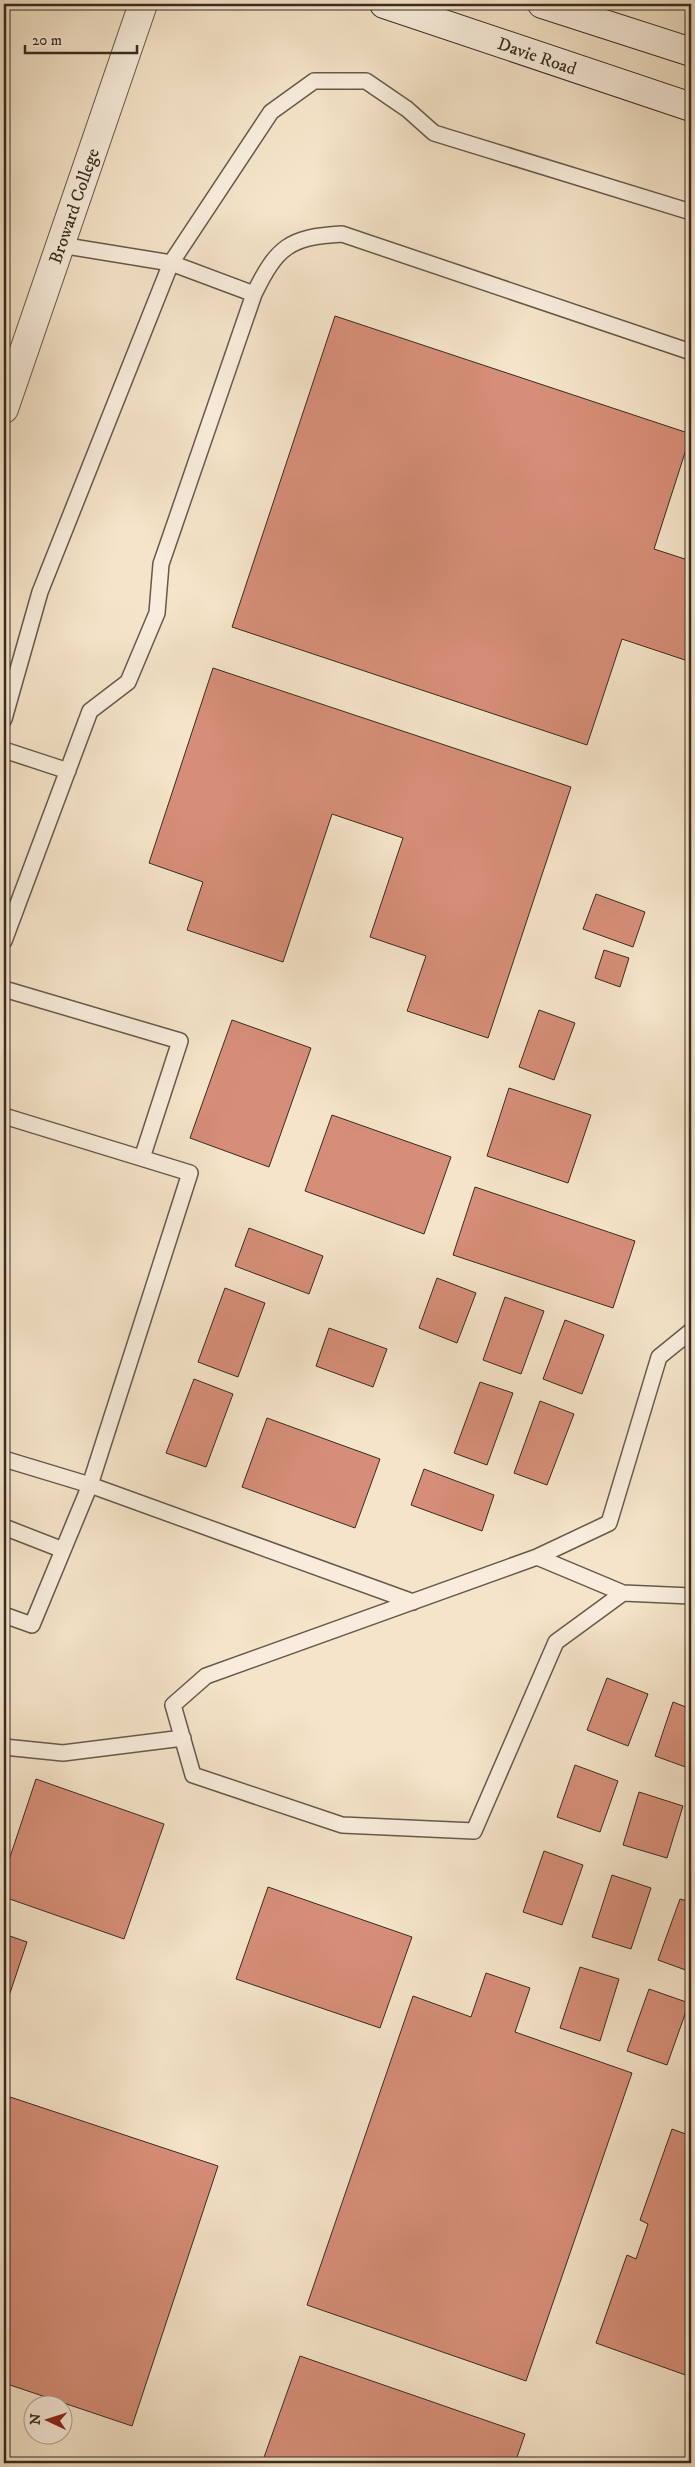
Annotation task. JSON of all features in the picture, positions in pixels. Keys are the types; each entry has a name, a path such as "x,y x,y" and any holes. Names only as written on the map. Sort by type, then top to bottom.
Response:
{"main road":[{"name":"Broward College","path":"4,409 143,4"},
{"name":"Davie Road","path":"384,4 691,107"},
{"path":"542,4 691,52"}],"lane":[{"path":"4,719 40,592 171,263 271,112 314,81 366,82 407,109 434,133 691,212"},
{"path":"4,941 90,711 128,682 157,613 161,564 254,294 269,264 293,243 314,236 342,234 691,352"},
{"path":"60,245 171,263 254,294"},
{"path":"4,750 68,771"},
{"path":"4,989 180,1041 142,1158"},
{"path":"4,1116 190,1173 90,1484 32,1625 4,1615"},
{"path":"623,1593 556,1642 474,1831 342,1825 193,1775 173,1705 206,1676 537,1557 609,1522 659,1357 691,1331"},
{"path":"4,1459 90,1484 413,1602"},
{"path":"4,1527 63,1550"},
{"path":"537,1557 623,1593 691,1596"},
{"path":"4,1747 63,1753 183,1738"}],"building":[{"path":"335,316 691,434 654,549 691,561 691,662 622,639 587,745 232,627"},
{"path":"213,668 571,787 488,1038 407,1011 426,956 370,937 403,838 332,814 283,962 187,930 203,882 149,863"},
{"path":"596,894 645,912 633,947 583,929"},
{"path":"604,950 629,958 620,987 595,978"},
{"path":"539,1010 575,1023 554,1080 519,1067"},
{"path":"232,1020 311,1048 269,1167 190,1138"},
{"path":"509,1088 591,1115 568,1183 487,1156"},
{"path":"332,1115 451,1157 424,1234 305,1191"},
{"path":"475,1187 635,1241 613,1308 453,1255"},
{"path":"249,1228 323,1256 309,1294 235,1266"},
{"path":"437,1278 476,1293 457,1343 419,1328"},
{"path":"225,1288 265,1303 238,1377 198,1362"},
{"path":"505,1297 544,1311 521,1374 483,1360"},
{"path":"565,1320 604,1335 582,1394 543,1379"},
{"path":"329,1328 387,1349 373,1387 316,1366"},
{"path":"194,1379 233,1394 206,1467 166,1453"},
{"path":"480,1382 513,1393 487,1465 454,1453"},
{"path":"540,1401 574,1414 547,1485 514,1473"},
{"path":"267,1418 380,1459 355,1528 242,1487"},
{"path":"424,1469 494,1495 482,1531 411,1505"},
{"path":"607,1678 648,1694 628,1746 587,1730"},
{"path":"673,1702 691,1709 691,1769 655,1756"},
{"path":"575,1765 618,1781 600,1832 557,1817"},
{"path":"36,1779 164,1824 124,1939 4,1897 4,1875"},
{"path":"639,1792 683,1806 667,1858 623,1845"},
{"path":"544,1851 583,1865 562,1925 523,1912"},
{"path":"612,1875 651,1888 631,1949 592,1937"},
{"path":"268,1887 412,1937 380,2028 236,1979"},
{"path":"680,1899 691,1902 691,1972 658,1960"},
{"path":"4,1934 27,1942 4,2011"},
{"path":"580,1967 619,1979 600,2041 560,2028"},
{"path":"486,1973 530,1988 515,2032 632,2073 526,2381 307,2305 413,1996 471,2017"},
{"path":"649,1989 689,2003 667,2065 627,2051"},
{"path":"4,2095 218,2166 132,2426 72,2406 72,2394 37,2394 4,2383"},
{"path":"672,2129 691,2136 691,2377 596,2343 627,2255 636,2259 648,2224 640,2220"},
{"path":"300,2356 525,2434 515,2463 262,2463"}]}
